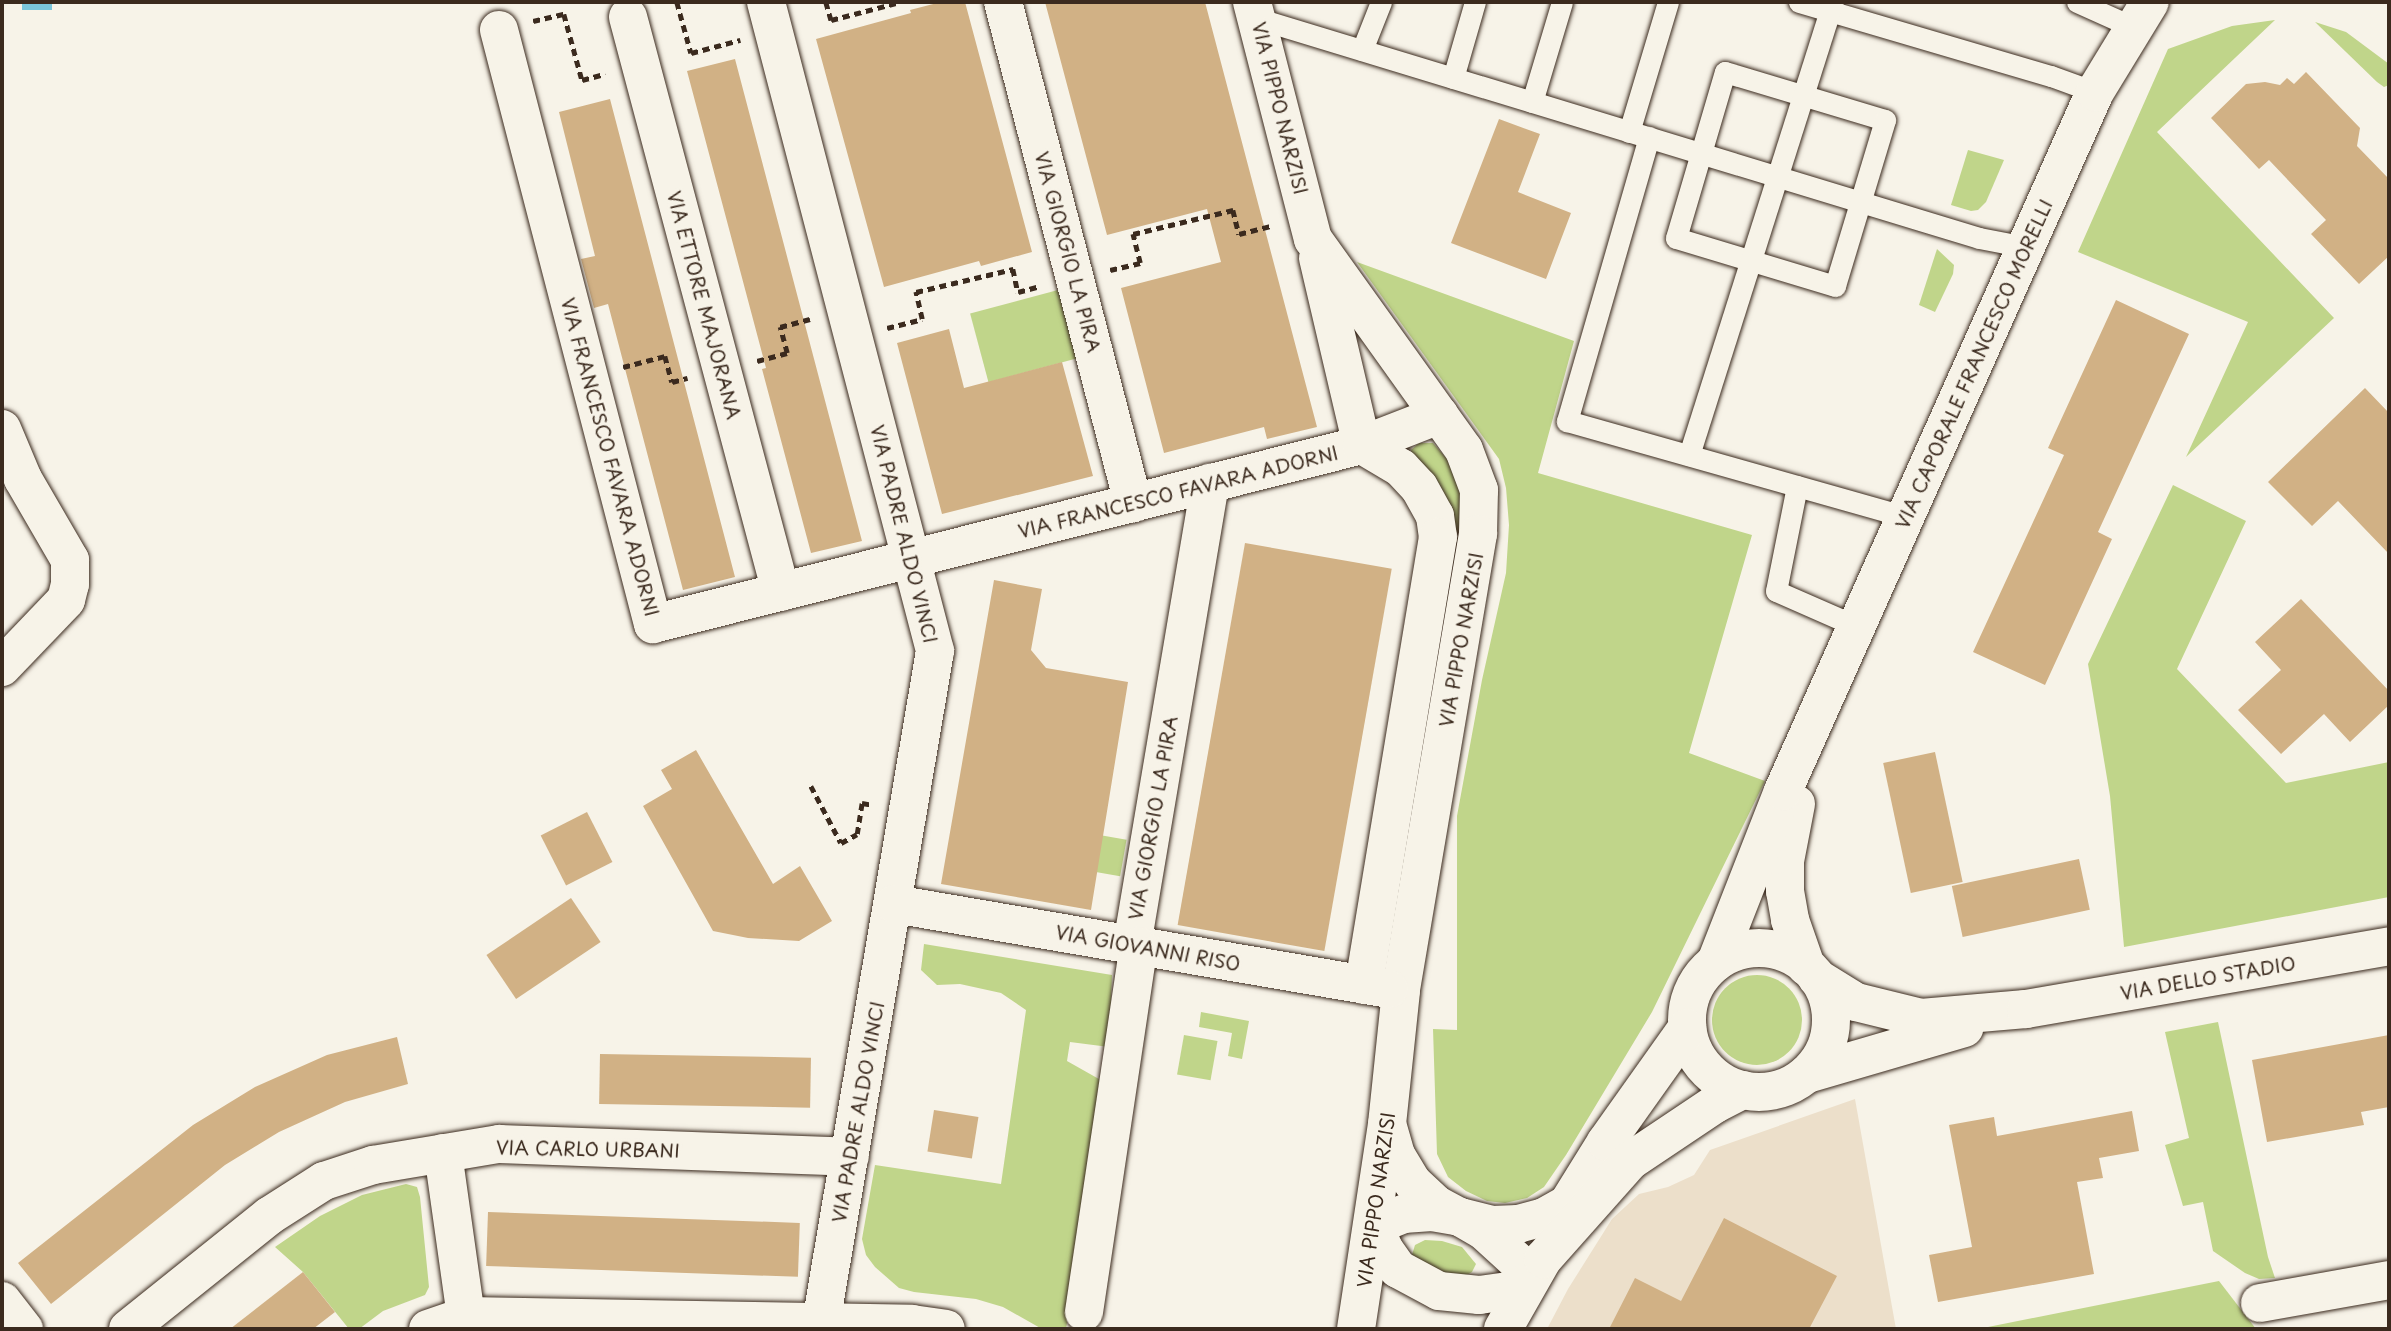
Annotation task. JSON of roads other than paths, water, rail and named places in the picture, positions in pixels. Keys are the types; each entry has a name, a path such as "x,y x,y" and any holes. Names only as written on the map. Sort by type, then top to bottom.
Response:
{"street":[{"name":"VIA GIORGIO LA PIRA","path":"1003,2 1133,503"},
{"name":"VIA PIPPO NARZISI","path":"1254,10 1311,228 1464,450 1479,489 1478,534 1401,991 1374,1226 1357,1325"},
{"name":"VIA CAPORALE FRANCESCO MORELLI","path":"1811,734 2095,92 2148,10"},
{"name":"VIA PADRE ALDO VINCI","path":"769,16 935,651 910,813 821,1323"},
{"name":"VIA ETTORE MAJORANA","path":"628,17 781,592"},
{"name":"VIA FRANCESCO FAVARA ADORNI","path":"499,30 653,624 1362,445 1439,415"},
{"path":"1311,228 1362,445 1401,468 1419,487 1435,516 1438,537 1364,985"},
{"path":"2,429 23,479 70,560 70,584 66,600 2,667"},
{"name":"VIA GIORGIO LA PIRA","path":"1084,1312 1135,945 1210,483"},
{"path":"1716,962 1773,816 1811,734"},
{"path":"1807,1074 1819,1060 1830,1027 1825,993 1811,972 1790,920 1785,862 1811,734"},
{"name":"VIA GIOVANNI RISO","path":"894,904 1401,991"},
{"name":"VIA DELLO STADIO","path":"2026,1009 2389,946"},
{"path":"1761,948 1785,953 1856,1002 1922,1018 2026,1009 1807,1074 1777,1090 1743,1090 1729,1086 1705,1069 1693,1050 1687,1028 1688,1004 1698,981 1716,962 1737,951 1761,948"},
{"path":"1503,1329 1536,1270 1567,1205 1606,1142 1687,1028"},
{"path":"1357,1325 1372,1304 1389,1293 1410,1288 1479,1295 1508,1291 1536,1270 1630,1161 1715,1104 1743,1090"},
{"path":"1387,1124 1396,1155 1413,1183 1437,1205 1460,1217 1536,1270"},
{"name":"VIA CARLO URBANI","path":"128,1329 269,1216 324,1181 373,1165 499,1144 850,1157"},
{"path":"443,1153 466,1316"},
{"path":"1480,1329 1475,1316 1460,1303 1398,1269 1384,1249 1374,1226 1404,1214 1432,1212 1492,1225 1518,1224 1544,1217 1567,1205"},
{"path":"2260,1303 2389,1280"},
{"path":"2,1301 24,1329"},
{"path":"428,1329 466,1316 912,1324 946,1329"}],"lane":[{"path":"1362,51 1381,2"},
{"path":"1453,78 1475,2"},
{"path":"1532,102 1562,2"},
{"path":"1668,2 1639,134 1567,421 1907,517"},
{"path":"1799,2 1831,6 2095,92"},
{"path":"2077,2 2148,10"},
{"path":"1689,455 1831,6"},
{"path":"1254,10 1362,51 1979,238 2026,247"},
{"path":"1726,72 1885,120 1835,286 1676,238 1702,153 1726,72"},
{"path":"1797,486 1776,591 1858,627"}],"water":[{"path":"22,2 52,2 52,10 22,10"}]}
